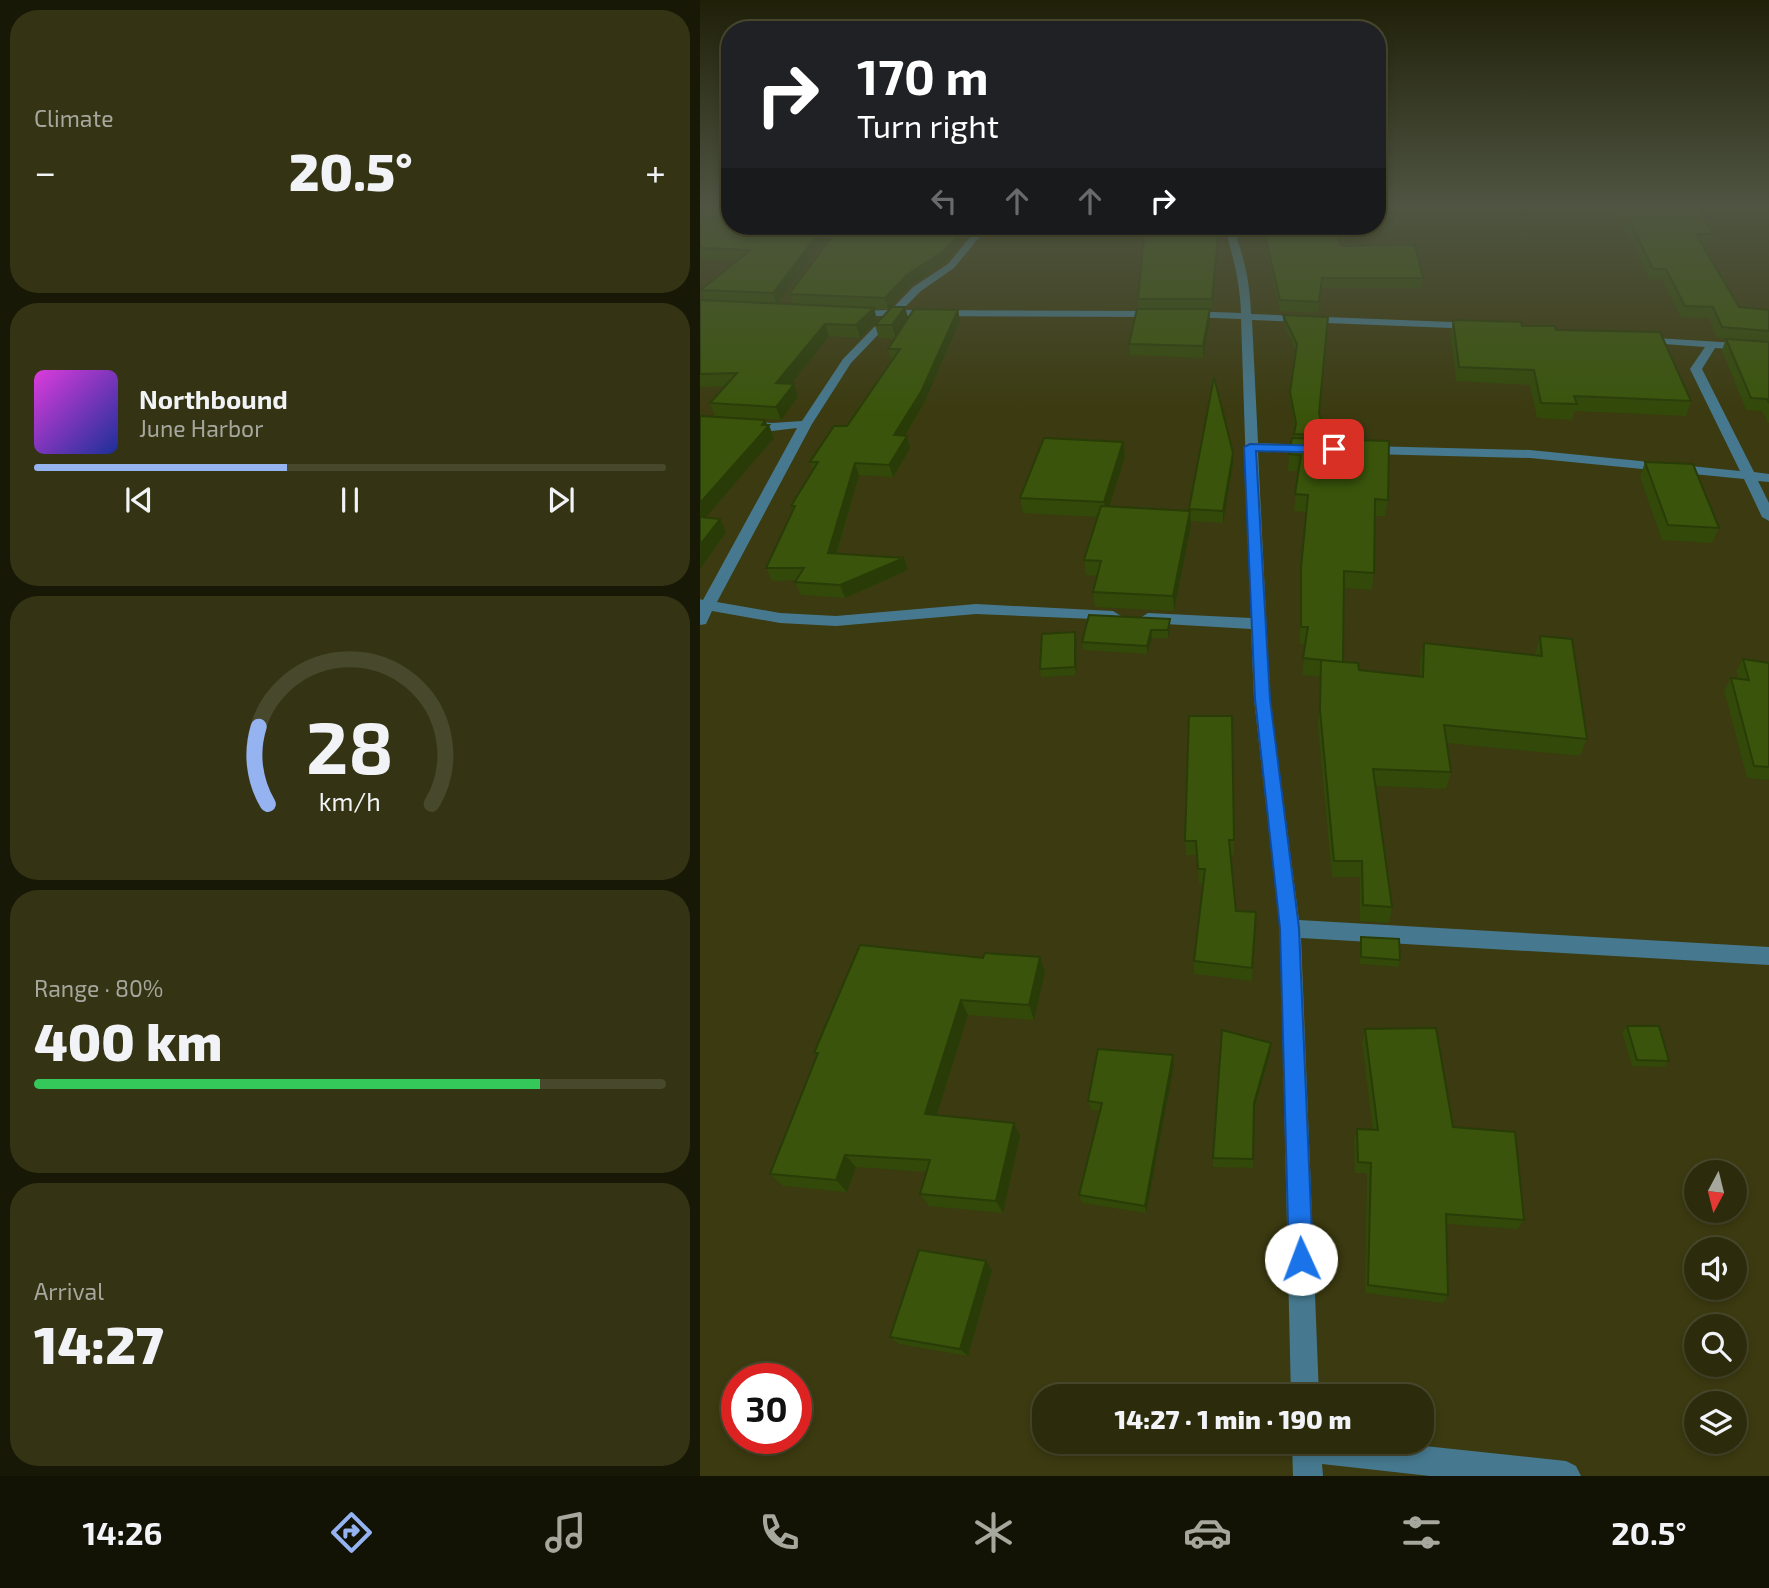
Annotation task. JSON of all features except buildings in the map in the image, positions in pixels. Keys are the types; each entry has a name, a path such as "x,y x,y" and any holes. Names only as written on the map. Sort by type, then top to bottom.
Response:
{"street":[{"path":"700,620 704,604 806,424 846,361 889,315 917,289 939,274"},
{"path":"1241,274 1245,287 1262,699 1290,928 1306,1384"},
{"path":"835,312 889,315 1245,315 1492,327"},
{"path":"1629,339 1769,348"},
{"path":"1711,346 1696,369 1769,517"},
{"path":"700,422 772,427 806,424"},
{"path":"1250,447 1320,449"},
{"path":"1348,450 1530,454 1769,478"},
{"path":"704,604 780,618 836,621 976,609 1260,624"},
{"path":"1290,928 1769,956"},
{"path":"1307,1455 1566,1476"}],"route":[{"path":"1301,1259 1290,928 1262,699 1250,447 1334,449"}]}
